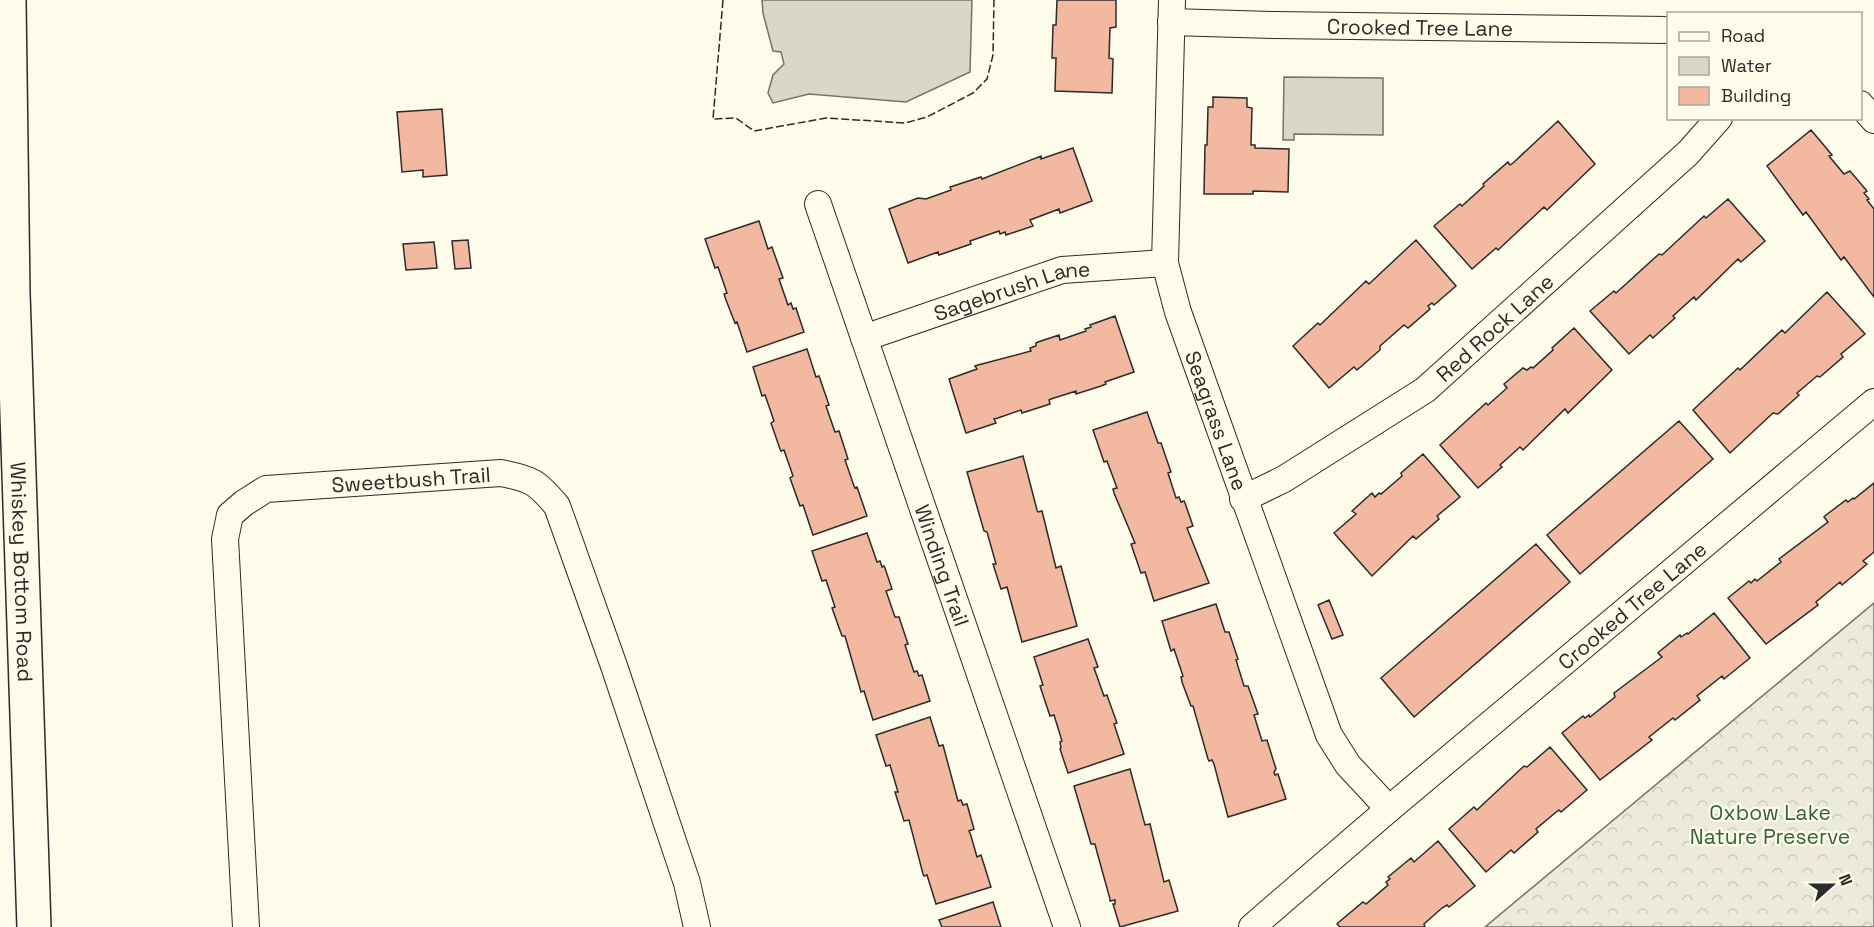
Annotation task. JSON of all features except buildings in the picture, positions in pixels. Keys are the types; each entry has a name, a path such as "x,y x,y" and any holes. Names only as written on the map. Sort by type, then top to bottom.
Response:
{"street":[{"name":"Whiskey Bottom Road","path":"9,0 13,292 34,927"},
{"name":"Crooked Tree Lane","path":"1172,11 1274,25 1667,30"},
{"name":"Seagrass Lane","path":"1172,11 1165,263 1178,312 1329,735 1348,765 1389,809"},
{"path":"1862,106 1874,120"},
{"name":"Red Rock Lane","path":"1243,499 1284,479 1425,390 1688,153 1717,120"},
{"name":"Winding Trail","path":"818,204 1067,927"},
{"name":"Sagebrush Lane","path":"864,338 1062,270 1165,263"},
{"name":"Crooked Tree Lane","path":"1252,927 1389,809 1874,402"},
{"name":"Sweetbush Trail","path":"246,927 225,539 230,515 266,489 501,472 527,478 542,487 557,506 687,883 698,927"}],"green space":[{"name":"Oxbow Lake Nature Preserve","path":"1874,603 1874,927 1485,927"}],"water":[{"path":"762,0 972,0 970,72 906,102 809,94 773,103 768,93 773,75 784,64 781,52 773,51"},
{"path":"1284,77 1383,78 1383,135 1294,134 1294,140 1283,140"}],"fence":[{"path":"723,0 713,119 736,118 754,131 826,118 905,123 927,117 973,93 987,79 993,55 994,0"}]}
